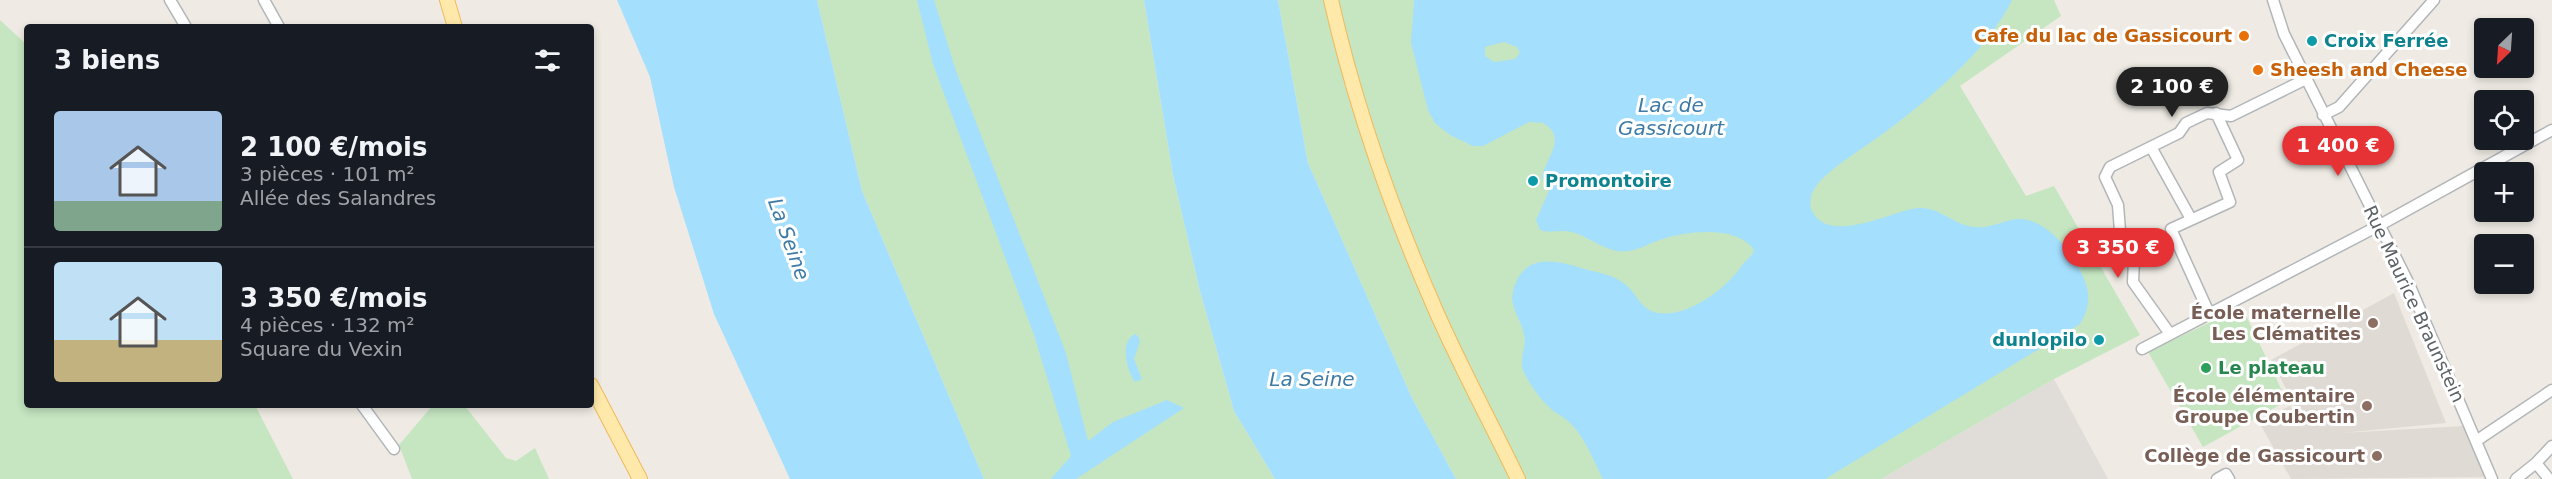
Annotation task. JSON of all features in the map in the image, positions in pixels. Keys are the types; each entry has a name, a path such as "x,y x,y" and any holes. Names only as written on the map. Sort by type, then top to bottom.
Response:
{"main road":[{"path":"447,0 454,24"},
{"path":"1331,0 1360,108 1399,221 1463,370 1518,479"},
{"path":"594,391 640,479"}],"street":[{"path":"170,0 184,24"},
{"path":"264,0 277,24"},
{"name":"Rue Maurice Braunstein","path":"2273,0 2284,34 2380,225 2430,331 2492,479"},
{"path":"2323,115 2338,107 2434,0"},
{"path":"2170,334 2133,282 2134,260 2120,231 2118,205 2105,177 2110,167 2179,133 2186,123 2207,113 2231,116 2306,79"},
{"path":"2209,313 2171,229 2230,202 2219,172 2238,160 2216,113"},
{"path":"2142,349 2380,225 2552,130"},
{"path":"2151,147 2192,219"},
{"path":"2476,441 2552,390"},
{"path":"364,408 394,448"},
{"path":"2516,479 2552,446"},
{"path":"2536,463 2549,479"}],"shaded area":[{"path":"2394,293 2446,423 2341,433 2464,426 2485,477 2291,479 2259,422 2290,406 2306,427 2271,360"},
{"path":"2054,379 2108,479 1881,479"}],"green space":[{"path":"817,0 1144,0 1173,175 1200,291 1234,411 1275,479 984,479 862,191"},
{"name":"Lac de Gassicourt","path":"1278,0 2054,0 2061,16 1960,86 2026,196 2054,186 2140,335 2054,379 1881,479 1456,479 1412,398 1308,163"},
{"path":"0,20 24,42 24,408 257,408 293,479 0,479"},
{"path":"2242,307 2287,401 2203,447 2148,352"},
{"path":"430,408 466,408 506,458 516,461 535,448 549,479 412,479 399,445"}],"water":[{"path":"617,0 817,0 862,191 984,479 790,479 714,314 674,187 650,77"},
{"path":"917,0 934,0 956,71 1066,353 1088,441 1113,422 1167,400 1184,408 1076,479 1051,479 1071,456 1034,335 933,64"},
{"name":"La Seine","path":"1144,0 1278,0 1308,163 1412,398 1456,479 1275,479 1234,411 1200,291 1173,175"},
{"name":"Lac de Gassicourt","path":"1414,0 2012,0 1987,39 1934,93 1822,179 1812,194 1811,207 1820,221 1844,226 1874,221 1921,208 1930,209 1967,226 1990,226 2022,219 2033,221 2052,233 2068,251 2080,270 2088,291 2088,303 2084,317 2080,324 1825,479 1603,479 1576,429 1542,400 1523,370 1524,334 1512,297 1518,278 1525,269 1534,264 1554,262 1565,264 1618,279 1651,311 1676,312 1690,308 1715,293 1736,274 1754,250 1746,242 1724,233 1698,232 1673,236 1637,249 1620,251 1606,248 1572,232 1540,230 1536,220 1549,191 1542,177 1555,141 1550,129 1543,123 1529,122 1483,146 1473,146 1450,135 1435,123 1428,110 1411,43","holes":["1504,42 1517,47 1520,53 1515,59 1494,62 1485,56 1485,47"]},
{"path":"1135,334 1140,341 1134,359 1142,379 1135,382 1127,364 1126,350 1127,343"}],"place":[{"name":"Cafe du lac de Gassicourt","path":"2244,36"},
{"name":"Croix Ferrée","path":"2312,41"},
{"name":"Sheesh and Cheese","path":"2258,70"},
{"name":"Promontoire","path":"1533,181"},
{"name":"École maternelle Les Clématites","path":"2373,323"},
{"name":"dunlopilo","path":"2099,340"},
{"name":"Le plateau","path":"2206,368"},
{"name":"École élémentaire Groupe Coubertin","path":"2367,406"},
{"name":"Collège de Gassicourt","path":"2377,456"}]}
